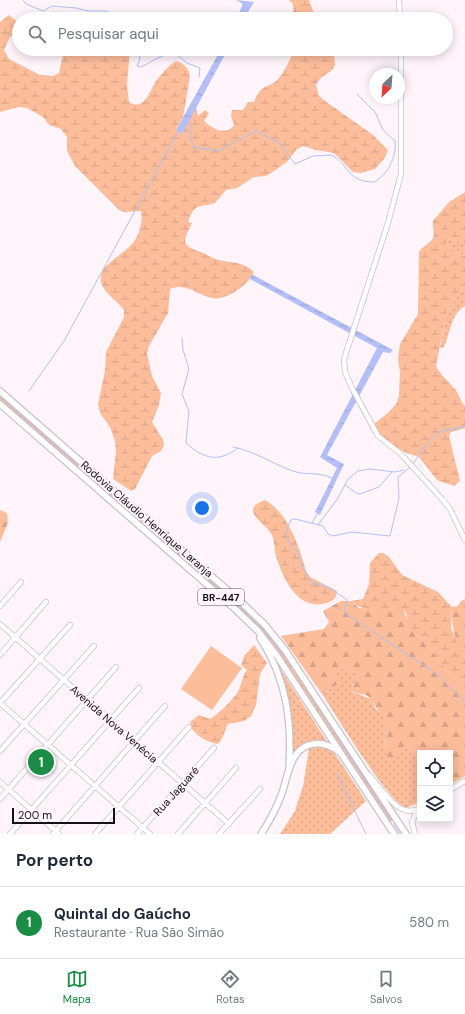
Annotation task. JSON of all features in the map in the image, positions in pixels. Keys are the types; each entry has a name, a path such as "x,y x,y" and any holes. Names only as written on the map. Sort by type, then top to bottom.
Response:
{"main road":[{"name":"Rodovia Cláudio Henrique Laranja","path":"0,391 257,617 285,650 406,834"},
{"name":"Rodovia Cláudio Henrique Laranja","path":"0,404 235,609 258,631 277,656 394,834"},
{"path":"235,609 263,643 282,683 290,727 289,770"},
{"path":"261,834 278,805 289,770 298,752 310,744 328,745 342,754"}],"street":[{"path":"399,0 400,12"},
{"path":"401,56 401,174 388,223 351,338 344,367 352,388 371,425 381,439 401,454 447,504 465,540"},
{"path":"0,606 21,582"},
{"path":"0,655 46,602"},
{"name":"Avenida Nova Venécia","path":"0,624 228,824"},
{"path":"70,625 0,703 150,834"},
{"path":"0,751 94,646"},
{"path":"0,798 116,667"},
{"path":"10,834 139,688"},
{"path":"0,782 56,833 94,786 165,706"},
{"path":"95,834 189,727"},
{"name":"Rua Jaguaré","path":"137,834 214,748"},
{"path":"178,834 236,768"},
{"path":"363,769 399,808 407,811 417,809"},
{"path":"453,788 465,781"},
{"path":"219,834 260,789"},
{"path":"415,834 412,819 417,812"}],"green space":[{"path":"289,0 309,0 313,12 294,12 293,4"},
{"path":"9,15 12,17 12,36 10,37 4,50 9,59 40,75 53,76 59,73 63,56 129,56 127,85 129,102 134,104 139,104 146,99 156,81 170,65 176,61 183,65 187,68 190,76 183,117 176,129 182,134 196,107 198,116 205,110 209,113 204,121 215,129 223,131 231,129 234,125 231,116 232,110 243,110 248,102 254,102 263,89 279,78 291,56 334,56 334,67 316,85 319,96 373,135 388,150 384,159 375,169 360,173 353,172 334,153 303,146 296,150 287,162 266,176 254,177 237,188 226,190 215,203 198,207 193,211 188,222 192,223 185,239 187,245 194,250 215,259 245,265 253,271 253,275 248,278 250,279 238,290 222,298 212,298 182,287 170,289 168,313 149,346 147,354 152,376 161,393 159,405 152,422 163,440 164,446 161,451 152,456 135,489 131,491 113,479 116,451 115,441 110,427 100,413 98,404 105,371 106,352 124,317 124,310 103,287 101,274 109,263 134,242 141,225 141,211 124,212 119,210 75,166 67,151 67,137 61,129 49,125 43,117 27,108 19,107 0,112 0,22"},
{"path":"465,192 465,243 448,239 446,243 450,248 465,256 465,285 446,315 436,366 442,376 458,393 465,406 465,428 451,432 449,436 460,481 454,486 437,480 419,457 404,452 387,441 374,427 375,423 389,412 396,404 399,396 400,373 398,359 400,344 418,314 419,252 433,238 433,221 449,202"},
{"path":"448,239 465,243 465,256 450,248 446,243"},
{"path":"465,285 465,306 456,314 444,347 440,348 446,315"},
{"path":"0,393 85,468 81,472 0,401"},
{"path":"86,469 248,611 277,642 394,819 389,823 273,646 83,473"},
{"path":"265,500 280,513 292,531 306,571 310,577 337,591 336,596 329,602 318,604 309,603 301,599 288,584 276,556 272,535 253,512 253,508 257,504"},
{"path":"0,510 7,513 8,523 0,542"},
{"path":"379,553 383,553 389,557 402,575 438,592 452,607 451,628 465,659 465,686 459,685 422,639 410,630 406,613 399,607 374,610 356,605 351,601 363,599 369,584 370,563"},
{"path":"465,599 465,659 454,634 452,607 458,606 461,601"},
{"path":"341,601 351,601 359,608 371,609 399,606 414,632 422,639 459,685 465,686 465,776 453,783 453,750 417,750 417,753 406,746 396,760 389,761 385,751 387,725 368,696 357,693 351,689 358,676 352,671 342,670 331,672 340,683 322,694 281,636 324,629 329,622 323,611"},
{"path":"254,645 267,663 260,674 256,705 251,716 244,721 228,724 222,739 218,744 206,740 192,729 190,726 191,721 199,715 210,719 225,707 239,690 247,670 241,665 244,656"},
{"path":"211,646 242,668 212,710 181,689"},
{"path":"277,664 328,743 317,742 292,757 292,722 290,710 285,688 276,665"},
{"path":"347,669 358,676 357,680 352,686 353,692 371,699 376,709 384,717 387,725 385,747 406,746 417,753 417,803 406,808 398,803 362,757 322,694 340,683 330,672"},
{"path":"318,747 333,751 366,801 330,834 280,834 295,811 303,786 309,749"}],"water":[{"path":"236,0 254,2 248,12 239,12 243,4"},
{"path":"217,56 224,56 182,134 176,130"},
{"path":"253,275 393,350 390,353 383,352 327,455 344,464 320,515 315,512 337,468 320,457 377,348 248,278"}],"waterway":[{"path":"23,0 26,4 43,11 52,6 108,12"},
{"path":"139,56 140,59 137,66 141,67 162,56"},
{"path":"179,56 187,63 200,68 199,77"},
{"path":"187,122 191,125 190,139 194,147 218,151 256,131 279,143 295,164 313,156 331,155 337,158 353,176 358,179 374,182 383,175 393,159 395,153 395,141 383,130 375,112 357,94"},
{"path":"29,391 64,341 179,130"},
{"path":"182,338 183,350 189,369 182,394 189,411 186,443 199,453 211,457 224,456 238,448"},
{"path":"0,397 81,468"},
{"path":"413,464 426,445 441,431 465,427"},
{"path":"233,447 249,451 293,471 332,478"},
{"path":"409,468 398,477 399,498 390,536 352,532 333,536 328,534 323,526 295,519 291,520 287,528 287,538 299,555 302,567 312,583 328,587 347,600 344,610 346,614 438,675 465,703"},
{"path":"318,525 338,498 348,479 358,471 370,469 395,472 404,470"},
{"path":"345,485 356,493 360,494 379,487 392,472"},
{"path":"86,473 232,600 267,634 287,660 391,820"},
{"path":"312,523 318,513"},
{"path":"337,774 366,834"},
{"path":"394,824 400,834"}],"place":[{"name":"Quintal do Gaúcho","path":"41,762"}]}
